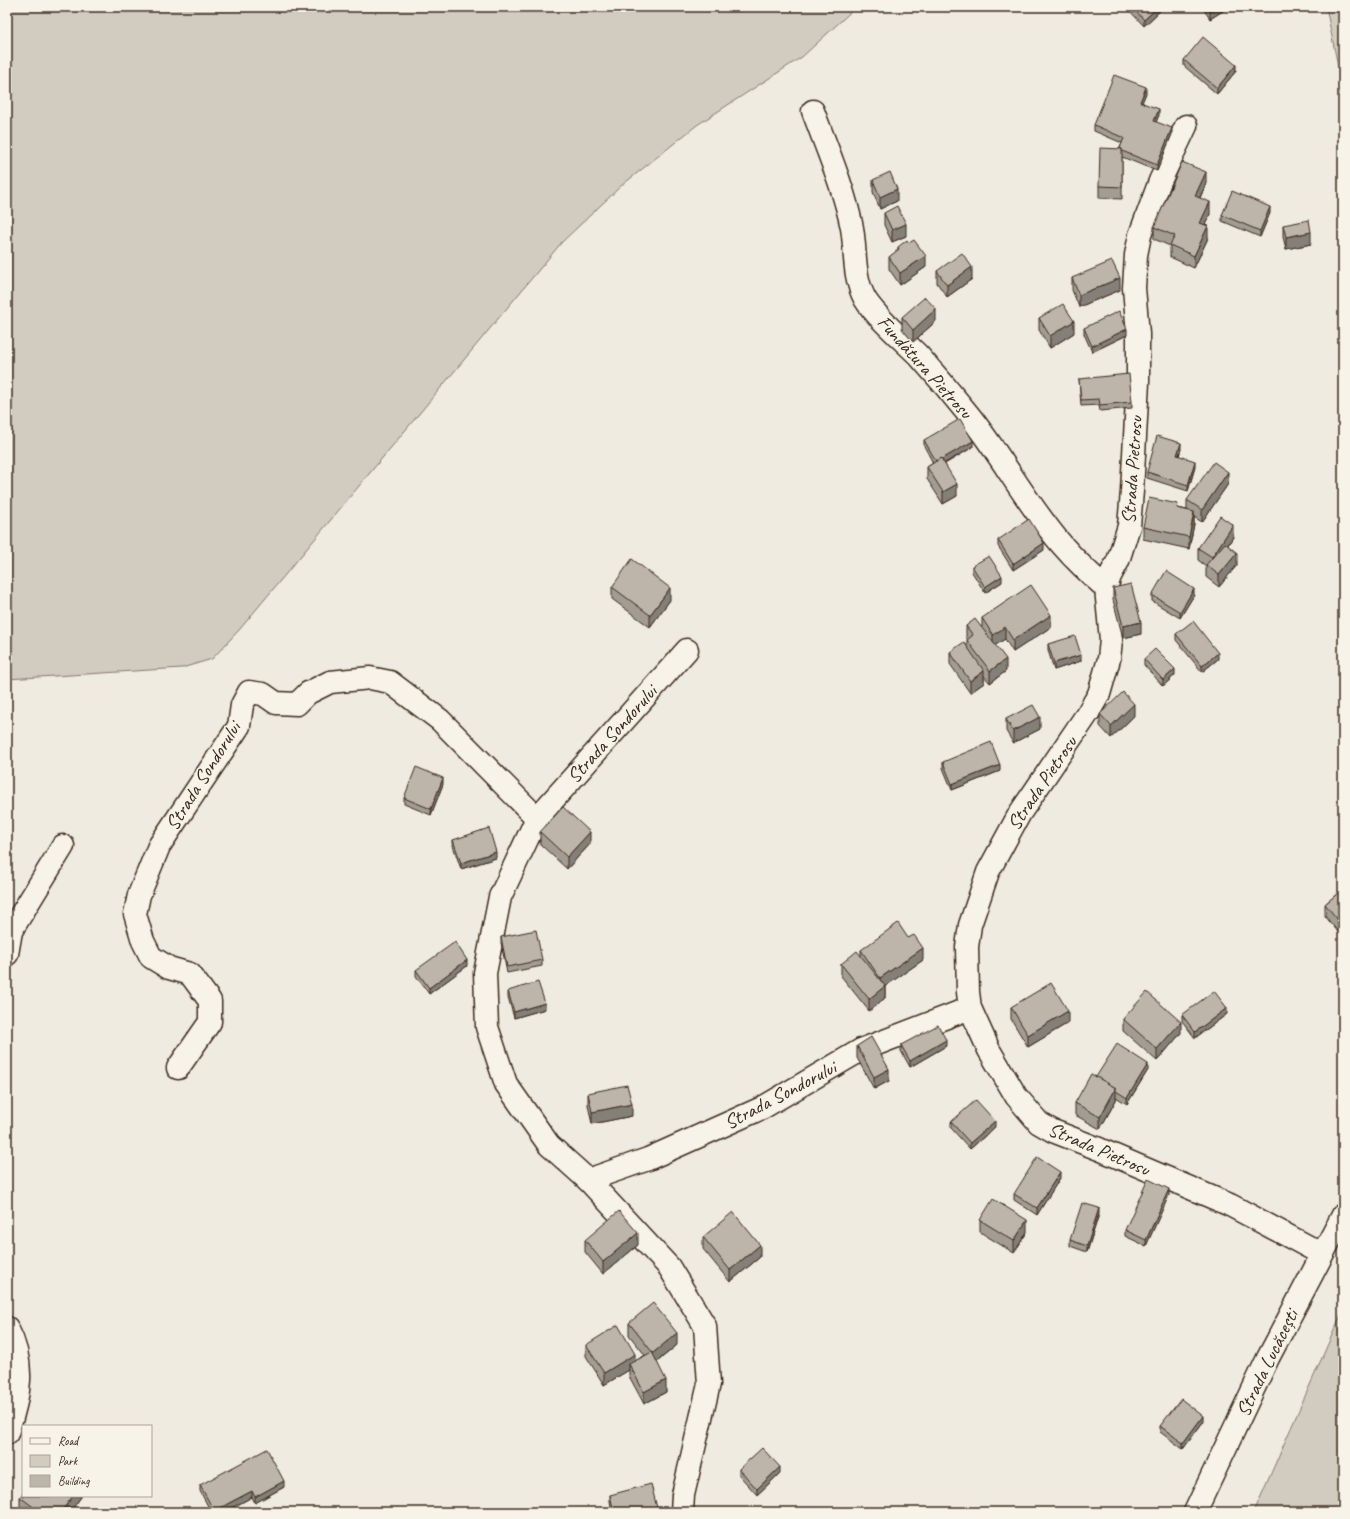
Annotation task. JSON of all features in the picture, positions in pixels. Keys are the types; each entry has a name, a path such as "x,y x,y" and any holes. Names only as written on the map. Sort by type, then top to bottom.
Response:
{"street":[{"name":"Fundătura Pietrosu","path":"814,111 846,205 852,228 858,280 866,300 875,312 920,357 968,414 990,443 1047,526 1063,546 1106,588"},
{"name":"Strada Pietrosu","path":"1186,126 1160,181 1140,235 1136,255 1134,288 1138,334 1138,382 1129,526 1118,561 1110,576 1106,588 1111,640 1109,659 1099,694 1071,739 1016,820 988,872 970,925 967,977 970,1008 989,1050 1003,1076 1016,1096 1039,1123 1053,1131 1230,1205 1322,1254"},
{"name":"Strada Sondorului","path":"682,1512 683,1495 709,1384 705,1326 670,1267 588,1180 549,1145 506,1084 487,1027 485,974 500,897 537,818 687,650"},
{"name":"Strada Sondorului","path":"178,1068 210,1022 210,1001 190,974 169,968 151,957 143,941 134,914 139,895 159,846 239,726 242,705 249,692 263,694 276,702 297,704 308,693 330,682 370,678 390,682 440,720 537,818"},
{"path":"7,954 11,931 63,846"},
{"name":"Strada Sondorului","path":"588,1180 648,1159 762,1108 861,1050 970,1008"},
{"name":"Strada Lucăcești","path":"1194,1512 1268,1358 1343,1215"},
{"path":"7,1328 17,1352 20,1367 20,1385 16,1407 7,1433"}],"green space":[{"path":"7,7 856,7 802,57 697,125 621,186 562,242 240,629 212,659 182,668 7,679"},
{"path":"1326,7 1343,7 1343,92"},
{"path":"1343,1310 1343,1512 1254,1512"}],"building":[{"path":"1132,7 1158,7 1144,20"},
{"path":"1203,37 1236,65 1217,88 1184,60"},
{"path":"1114,75 1146,87 1140,102 1159,109 1154,121 1172,128 1157,165 1122,151 1120,148 1124,138 1094,125"},
{"path":"1100,148 1122,149 1122,187 1099,186"},
{"path":"1182,162 1206,172 1195,196 1210,202 1200,223 1208,226 1194,256 1170,245 1175,236 1154,227"},
{"path":"890,172 897,189 880,197 873,180"},
{"path":"1232,191 1270,207 1260,231 1222,215"},
{"path":"897,206 906,224 892,230 884,213"},
{"path":"1309,220 1311,232 1286,237 1283,225"},
{"path":"907,240 909,243 914,240 926,256 900,273 889,257"},
{"path":"962,253 972,267 947,285 937,271"},
{"path":"1112,261 1120,278 1079,295 1072,278"},
{"path":"925,297 936,309 913,330 902,317"},
{"path":"1063,304 1074,321 1050,336 1039,318"},
{"path":"1119,311 1127,329 1092,346 1084,328"},
{"path":"1129,374 1132,402 1100,405 1099,399 1081,400 1079,379"},
{"path":"960,419 973,441 936,461 924,440"},
{"path":"1157,436 1181,443 1177,455 1195,461 1188,485 1147,472"},
{"path":"941,458 957,484 943,492 927,467"},
{"path":"1214,462 1228,472 1202,510 1187,500"},
{"path":"1149,498 1178,504 1177,508 1194,512 1189,537 1143,527"},
{"path":"1220,516 1233,525 1212,557 1198,548"},
{"path":"1029,519 1044,543 1013,564 998,540"},
{"path":"1225,543 1237,553 1219,575 1206,565"},
{"path":"989,556 1002,576 985,587 972,566"},
{"path":"632,559 670,588 650,615 612,587"},
{"path":"1166,571 1194,589 1180,612 1152,595"},
{"path":"1131,584 1141,622 1123,626 1113,588"},
{"path":"1031,585 1051,615 1013,640 1005,627 993,635 982,618"},
{"path":"975,619 1006,659 990,671 967,640 973,635 966,626"},
{"path":"1193,621 1218,653 1202,666 1176,634"},
{"path":"1075,636 1081,655 1054,663 1048,644"},
{"path":"964,642 984,671 970,681 950,652"},
{"path":"1155,649 1175,669 1163,680 1144,659"},
{"path":"1123,692 1134,704 1111,726 1100,714"},
{"path":"1033,705 1040,717 1013,731 1006,719"},
{"path":"991,742 1000,765 952,784 943,762"},
{"path":"416,767 443,778 431,809 404,798"},
{"path":"563,807 590,832 567,857 540,832"},
{"path":"489,828 496,852 461,863 453,840"},
{"path":"1343,889 1343,926 1325,904"},
{"path":"898,923 908,938 914,935 923,948 880,978 861,950"},
{"path":"536,930 542,960 507,967 501,937"},
{"path":"455,942 467,960 429,988 416,970"},
{"path":"857,951 885,986 869,999 841,964"},
{"path":"538,982 545,1003 514,1012 508,991"},
{"path":"1051,983 1068,1011 1028,1035 1011,1007"},
{"path":"1214,991 1227,1008 1195,1032 1182,1015"},
{"path":"1147,992 1181,1022 1157,1049 1123,1019"},
{"path":"938,1025 946,1040 910,1061 901,1045"},
{"path":"871,1037 889,1069 874,1077 857,1046"},
{"path":"1117,1044 1148,1064 1127,1098 1116,1091 1116,1088 1096,1077"},
{"path":"1091,1074 1116,1088 1100,1117 1075,1103"},
{"path":"627,1085 632,1104 592,1112 588,1093"},
{"path":"976,1100 995,1121 970,1143 951,1122"},
{"path":"1037,1157 1060,1172 1037,1208 1014,1194"},
{"path":"1148,1179 1169,1189 1146,1240 1125,1230"},
{"path":"993,1199 1027,1220 1014,1241 980,1220"},
{"path":"1082,1203 1099,1208 1087,1246 1070,1240"},
{"path":"619,1211 638,1233 603,1262 585,1240"},
{"path":"733,1212 760,1245 730,1270 703,1237"},
{"path":"653,1303 677,1333 653,1353 629,1323"},
{"path":"618,1325 635,1354 604,1373 586,1345"},
{"path":"652,1352 666,1380 644,1392 629,1364"},
{"path":"1181,1399 1203,1416 1183,1443 1160,1426"},
{"path":"762,1448 780,1467 757,1489 739,1469"},
{"path":"267,1449 284,1481 255,1497 252,1491 214,1511 200,1485"},
{"path":"651,1484 658,1512 614,1512 610,1495"},
{"path":"22,1494 22,1497 72,1497 61,1512 40,1512 20,1497"}]}
